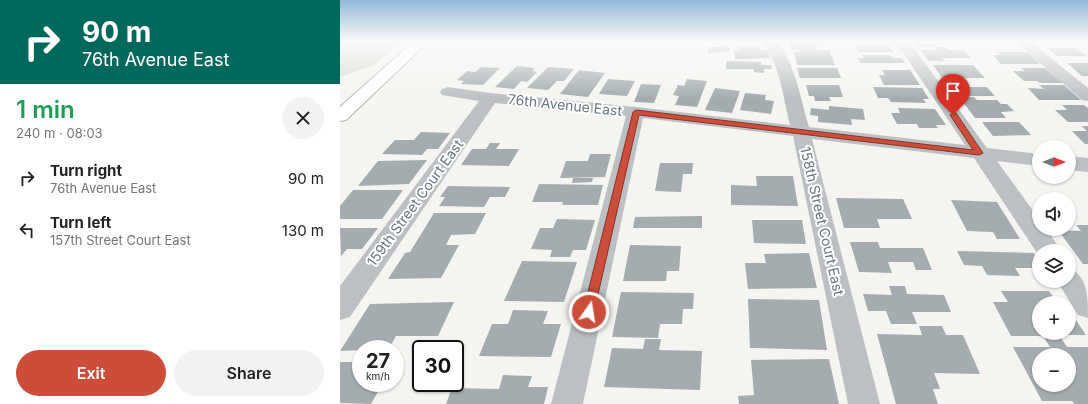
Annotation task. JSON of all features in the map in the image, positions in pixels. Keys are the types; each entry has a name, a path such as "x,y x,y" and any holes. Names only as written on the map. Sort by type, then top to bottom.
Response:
{"main road":[{"path":"340,116 400,61"}],"street":[{"name":"158th Street Court East","path":"782,61 801,132 864,404"},
{"path":"917,61 979,153 1044,244"},
{"path":"1046,61 1088,96"},
{"name":"76th Avenue East","path":"448,92 490,98 636,112 1032,159"},
{"name":"159th Street Court East","path":"340,308 490,98"},
{"path":"567,404 636,112"},
{"path":"1076,164 1088,165"},
{"path":"1075,288 1088,306"}],"shaded area":[{"path":"340,61 379,61 374,65 340,77"}],"building":[{"path":"726,61 761,62 761,65 771,65 772,69 764,69 764,73 754,72 754,69 726,69"},
{"path":"796,61 833,61 835,65 797,65"},
{"path":"859,61 904,61 905,63 860,63"},
{"path":"998,61 1037,61 1040,64 1001,64"},
{"path":"1067,63 1088,63 1088,76 1082,76"},
{"path":"933,65 973,65 985,78 942,78"},
{"path":"517,66 535,68 532,71 537,72 527,82 521,81 514,89 495,87"},
{"path":"481,67 500,68 483,85 461,84 464,81 457,80 467,71 475,72"},
{"path":"548,67 574,69 564,81 557,81 548,90 527,88"},
{"path":"797,68 837,68 841,78 800,78"},
{"path":"1021,68 1045,68 1063,83 1024,81 1013,71 1025,71"},
{"path":"579,70 605,73 588,97 560,94"},
{"path":"882,70 910,70 920,85 884,85 879,75 885,75"},
{"path":"608,79 635,81 627,96 599,94"},
{"path":"687,79 707,81 697,107 675,105 679,96 673,95 678,85 684,86"},
{"path":"947,83 965,83 968,87 987,87 995,96 956,96"},
{"path":"641,84 661,85 654,103 634,102"},
{"path":"806,85 839,85 843,97 829,97 831,101 815,101 814,96 809,96"},
{"path":"1039,85 1064,85 1081,100 1039,100 1028,88 1044,89"},
{"path":"873,87 922,88 929,99 923,99 926,103 891,102 888,98 878,98"},
{"path":"715,88 740,91 732,113 705,110"},
{"path":"745,93 766,95 765,100 774,101 771,114 740,110"},
{"path":"959,97 974,97 977,100 997,100 1001,104 1007,104 1014,111 1001,112 1006,118 975,118"},
{"path":"1062,105 1084,105 1088,108 1088,122 1068,122 1055,110 1067,110"},
{"path":"829,106 863,109 865,120 851,119 852,125 818,122 818,116 810,115 811,108 829,110"},
{"path":"898,108 935,109 946,125 936,125 938,128 919,128 917,124 897,124 891,113 900,113"},
{"path":"982,122 1019,122 1031,135 993,136"},
{"path":"1082,126 1088,126 1088,144 1085,144 1072,131 1087,131"},
{"path":"421,132 450,133 438,149 427,149 422,155 382,154 395,140 414,140"},
{"path":"490,143 500,143 496,149 519,149 509,166 461,165 472,149 486,149"},
{"path":"590,154 611,154 605,177 560,178 566,161 588,161"},
{"path":"427,160 409,184 358,186 378,161"},
{"path":"660,163 693,163 692,174 683,174 681,192 655,191"},
{"path":"756,176 793,176 798,206 731,205 731,185 757,186"},
{"path":"573,178 593,178 592,182 572,183"},
{"path":"539,184 603,185 598,205 562,205 563,202 532,202"},
{"path":"448,186 510,187 505,197 490,197 484,207 439,206 445,197 440,197"},
{"path":"353,190 403,190 382,219 340,219 340,206"},
{"path":"836,198 903,199 912,219 877,219 880,228 844,228"},
{"path":"951,200 997,202 1020,239 997,239 993,232 967,231"},
{"path":"434,213 486,213 475,234 451,235 446,245 459,245 441,278 388,279 405,253 410,252"},
{"path":"702,216 702,228 633,228 635,217"},
{"path":"557,219 595,220 586,250 573,250 570,257 550,257 552,250 531,249 540,228 553,228"},
{"path":"752,220 802,220 806,244 754,243"},
{"path":"1076,225 1088,225 1088,264 1083,264 1076,254 1076,244 1068,244 1062,236 1076,236 1076,231 1081,231"},
{"path":"340,228 378,228 362,249 347,249 341,256"},
{"path":"850,242 878,242 880,248 923,248 932,270 916,270 913,262 888,262 892,273 859,272"},
{"path":"630,245 681,246 679,271 667,271 666,281 623,281"},
{"path":"957,251 1032,253 1032,268 1015,268 1020,276 987,275 982,266 964,265"},
{"path":"809,253 817,288 748,289 745,263 766,263 764,254"},
{"path":"522,261 577,262 564,302 504,301"},
{"path":"889,286 905,286 907,294 944,295 951,312 912,312 917,324 891,324 886,311 868,311 863,294 892,295"},
{"path":"1001,291 1049,291 1052,296 1032,296 1032,336 1011,336 993,302 1008,302"},
{"path":"621,292 694,293 693,309 683,309 682,324 660,324 658,338 612,337"},
{"path":"748,299 819,300 827,350 750,348"},
{"path":"454,302 438,336 396,336 394,340 352,340 352,351 340,351 370,304"},
{"path":"513,310 548,311 543,324 561,324 551,357 479,356 492,324 508,324"},
{"path":"1076,320 1086,335 1076,335"},
{"path":"919,326 942,326 946,335 963,335 980,374 934,373 940,389 933,389 938,404 896,404 877,334 922,335"},
{"path":"645,339 661,339 659,350 702,351 700,390 604,387 612,348 643,349"},
{"path":"1046,340 1062,340 1067,347 1088,347 1088,404 1074,404 1072,401 1042,401 1037,392 1076,392 1076,348 1032,348 1032,382 1013,347 1050,347"},
{"path":"829,359 839,404 739,404 738,396 754,395 751,360"},
{"path":"340,362 352,362 352,392 378,392 371,404 340,403"},
{"path":"503,375 532,376 528,387 548,387 544,404 446,404 450,392 464,392 464,388 499,389"}],"route":[{"path":"589,312 636,112 979,153 953,115"}]}
